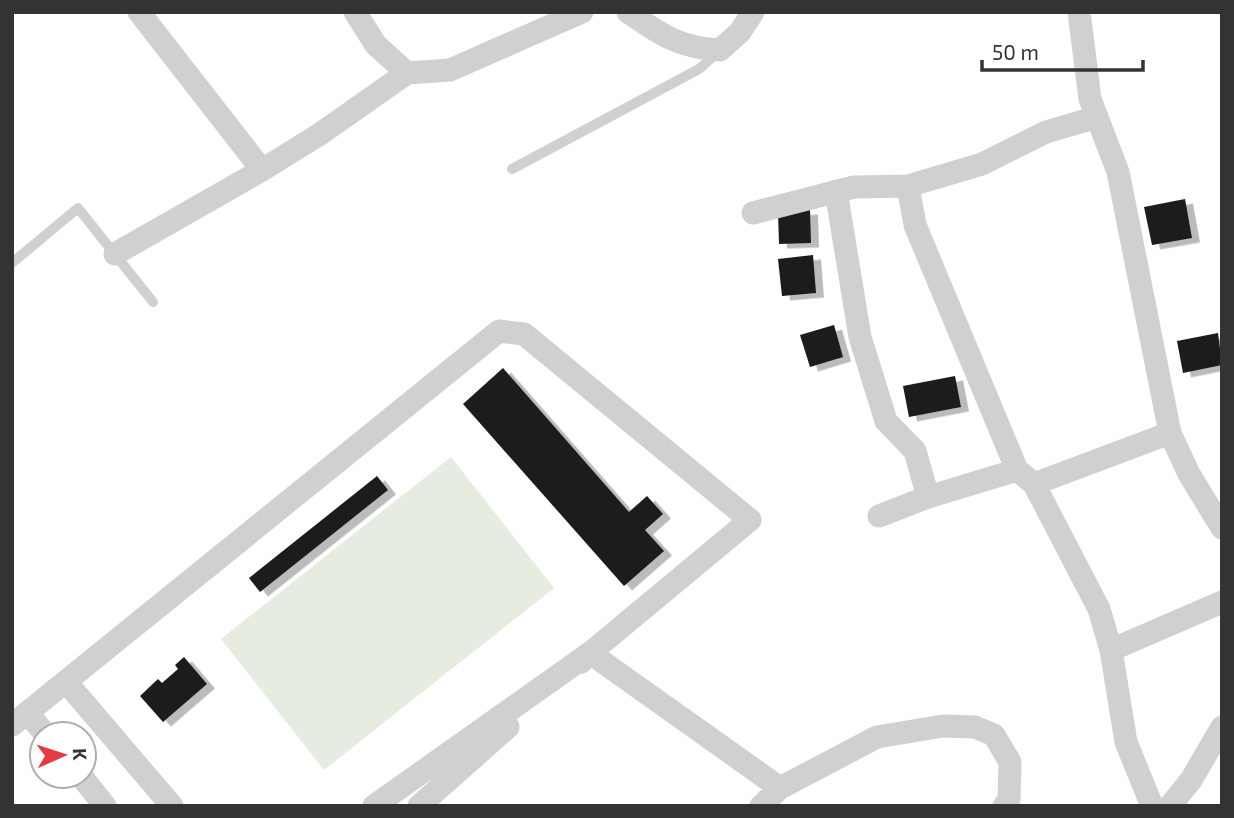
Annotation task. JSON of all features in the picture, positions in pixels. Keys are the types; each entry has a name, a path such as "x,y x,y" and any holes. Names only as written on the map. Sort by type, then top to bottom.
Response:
{"street":[{"path":"139,12 262,170"},
{"path":"355,12 376,45 407,73"},
{"path":"115,254 262,170 320,134 407,73 450,70 582,12"},
{"path":"628,12 674,41 695,49 720,50 740,33 753,12"},
{"path":"1079,12 1090,99 1118,172 1170,433 1189,474 1222,528"},
{"path":"753,212 854,187 908,186 982,164 1046,132 1097,117"},
{"path":"908,186 915,225 1025,477 1098,609 1111,650 1126,742 1152,806"},
{"path":"836,191 860,337 886,421 915,451 928,497"},
{"path":"20,719 499,331 524,334 750,520 590,653 419,806"},
{"path":"879,516 928,497 1025,477 1170,433"},
{"path":"1111,650 1222,602"},
{"path":"590,653 780,788"},
{"path":"374,806 590,653"},
{"path":"67,683 172,806"},
{"path":"761,806 780,788 877,737 943,726 975,727 994,735 1010,762 1009,800 1004,806"},
{"path":"1170,806 1192,780 1222,727"},
{"path":"92,790 106,806"}],"lane":[{"path":"512,169 698,69 720,50"},
{"path":"12,263 78,208 153,302"}],"shaded area":[{"path":"451,457 554,588 324,770 221,639"}],"building":[{"path":"1185,199 1192,238 1152,245 1144,207"},
{"path":"810,210 811,243 779,244 778,212"},
{"path":"813,255 816,293 782,296 778,259"},
{"path":"834,325 843,357 810,367 800,335"},
{"path":"1218,333 1222,365 1183,373 1177,341"},
{"path":"503,368 629,512 647,496 663,514 645,530 664,551 624,586 463,404"},
{"path":"955,376 961,407 909,417 903,386"},
{"path":"377,476 388,490 260,592 249,578"},
{"path":"184,657 207,684 163,722 140,696 158,679 162,683 178,669 175,665"}]}
